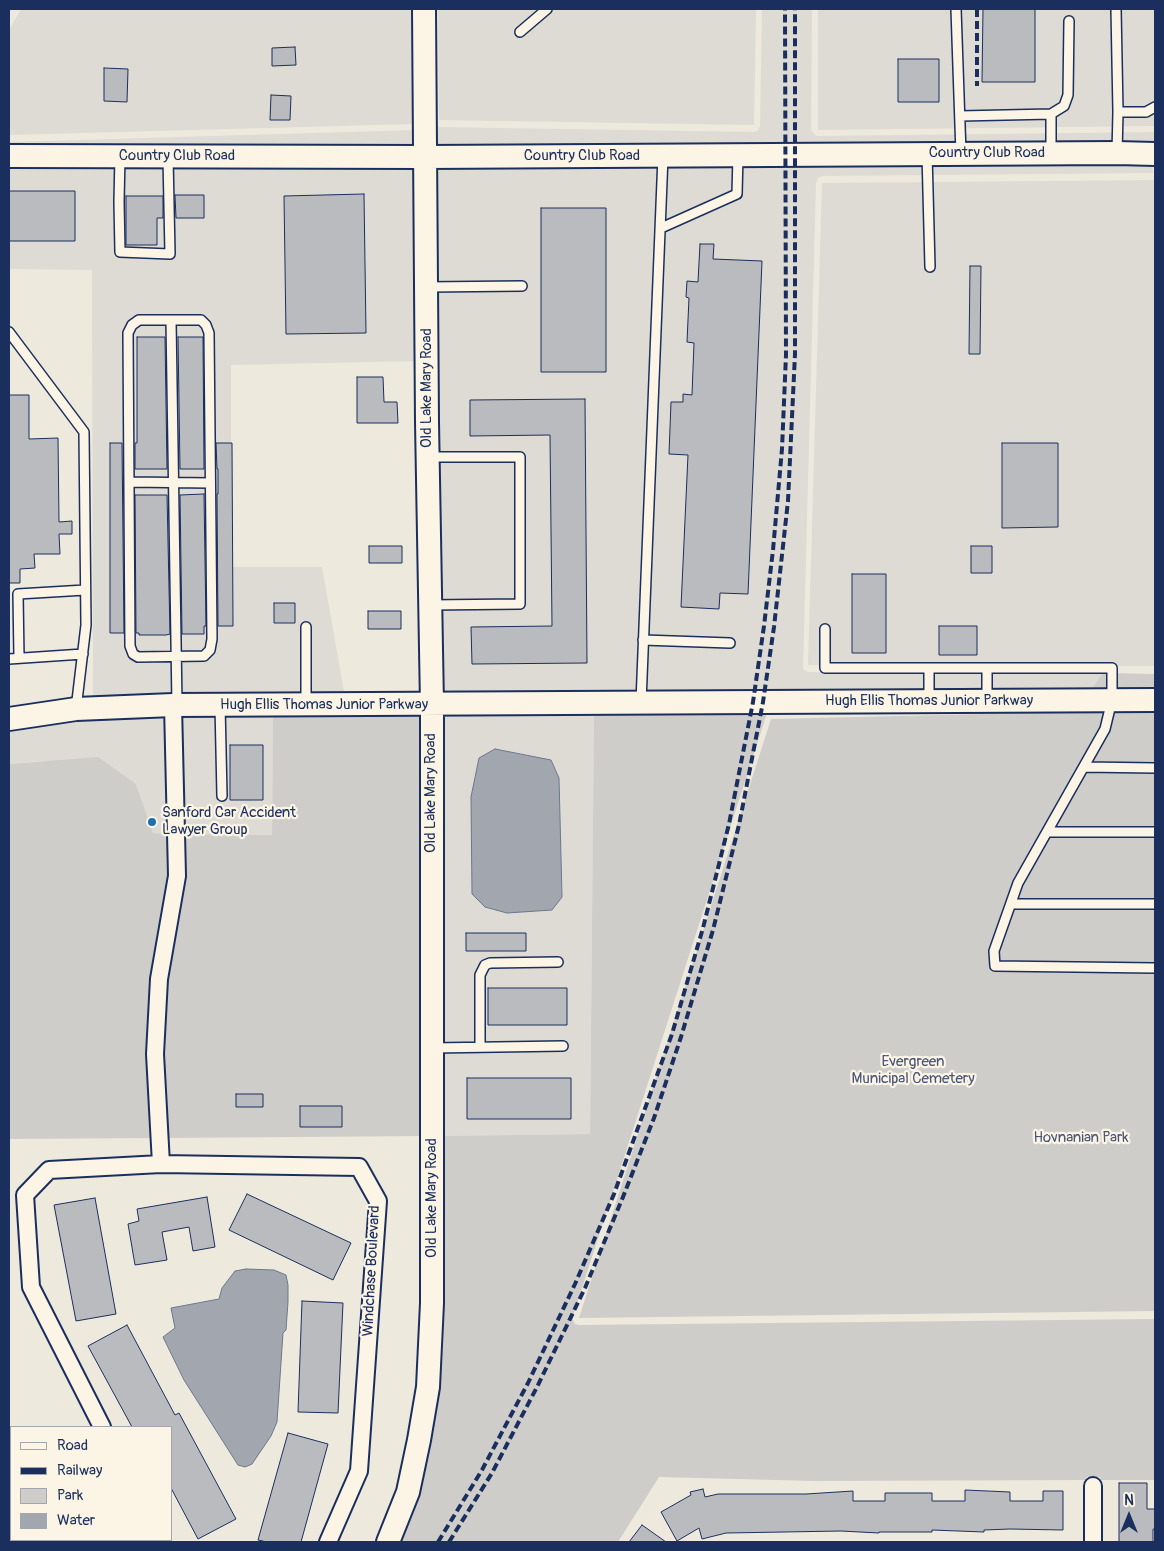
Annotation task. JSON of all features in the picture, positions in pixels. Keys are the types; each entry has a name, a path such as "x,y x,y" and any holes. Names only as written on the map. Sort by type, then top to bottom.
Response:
{"street":[{"name":"Old Lake Mary Road","path":"388,1542 408,1492 419,1440 428,1387 432,1304 432,705 424,9"},
{"name":"Country Club Road","path":"9,156 426,157 1155,154"},
{"name":"Hugh Ellis Thomas Junior Parkway","path":"9,719 76,709 175,705 1155,700"},
{"path":"161,1164 155,1054 159,979 177,876 175,705"},
{"name":"Windchase Boulevard","path":"101,1426 31,1286 25,1195 49,1170 161,1164 359,1166 378,1201 359,1471 328,1542"},
{"path":"1093,1486 1093,1542"}],"lane":[{"path":"520,32 547,9"},
{"path":"956,9 961,154"},
{"path":"1116,9 1117,153"},
{"path":"960,116 1051,114 1064,106 1068,94 1069,21"},
{"path":"1118,112 1146,112 1155,107"},
{"path":"1051,114 1051,153"},
{"path":"927,154 930,267"},
{"path":"641,703 663,155"},
{"path":"661,228 737,194 738,155"},
{"path":"120,156 120,252 170,254 168,156"},
{"path":"427,288 522,286"},
{"path":"139,320 172,320 201,320 206,325 209,333 212,639 210,650 204,656 138,657 133,654 130,646 128,333 132,325 139,320"},
{"path":"172,320 175,705"},
{"path":"9,332 84,432 86,625 76,709"},
{"path":"428,457 520,457 520,604 430,605"},
{"path":"129,482 210,483"},
{"path":"19,658 18,594 86,590"},
{"path":"306,627 306,705"},
{"path":"825,629 825,668 1112,668 1112,700 1105,729 1018,883 994,951 996,966 1155,968"},
{"path":"643,640 730,643"},
{"path":"9,659 82,654"},
{"path":"929,668 930,701"},
{"path":"987,668 987,701"},
{"path":"220,705 222,796"},
{"path":"1084,767 1155,768"},
{"path":"1047,832 1155,832"},
{"path":"1011,904 1155,904"},
{"path":"480,1047 480,974 485,965 490,963 558,962"},
{"path":"431,1048 562,1046"}],"shaded area":[{"path":"21,9 411,9 413,124 9,135 9,30"},
{"path":"438,9 756,9 754,125 439,120"},
{"path":"762,9 812,9 811,130 816,136 1155,132 1155,145 434,149 435,126 757,131 760,126"},
{"path":"818,9 1155,9 1155,126 818,130"},
{"path":"415,130 419,149 9,147 9,142"},
{"path":"1152,162 1153,173 823,176 818,178 816,183 803,669 808,672 1103,673 1089,692 439,696 433,166"},
{"path":"9,164 419,166 420,361 231,365 231,567 322,567 345,697 93,700 92,270 9,269"},
{"path":"1155,180 1155,666 808,665 822,183"},
{"path":"594,712 590,1134 439,1136 439,713","holes":["495,749 551,760 559,778"]},
{"path":"273,713 272,835 183,834 181,714"},
{"path":"166,714 169,834 153,833 136,784 41,761 9,764 9,727 76,717"}],"green space":[{"path":"1103,673 1155,674 1155,691 1089,692"},
{"name":"Evergreen Municipal Cemetery","path":"1155,710 1155,1311 579,1318 771,719"},
{"path":"594,712 767,713 573,1316 575,1324 1155,1319 1155,1480 1101,1480 1100,1477 1086,1477 1086,1480 814,1481 659,1477 618,1542 396,1542 414,1496 439,1136 590,1134"},
{"path":"273,713 424,713 424,1136 167,1138 163,1054 167,976 183,834 272,835"},
{"path":"98,757 136,784 153,833 169,834 170,876 152,1138 9,1139 9,764"}],"water":[{"path":"495,749 551,760 559,778 562,897 552,910 507,913 485,907 472,894 471,797 479,758"},
{"path":"246,1269 274,1270 286,1275 288,1302 286,1330 283,1333 277,1422 271,1436 252,1464 245,1467 238,1465 184,1380 163,1337 175,1328 171,1308 219,1299 222,1288 235,1271"}],"building":[{"path":"983,9 1035,9 1035,82 982,82"},
{"path":"295,47 296,65 272,66 272,48"},
{"path":"898,59 939,59 939,102 898,102"},
{"path":"104,68 128,69 127,102 104,101"},
{"path":"271,95 291,96 290,120 270,120"},
{"path":"9,191 75,191 75,241 9,241"},
{"path":"364,194 366,333 286,334 284,196"},
{"path":"175,195 204,195 204,218 176,218"},
{"path":"126,196 163,196 163,218 157,218 157,245 126,245"},
{"path":"541,208 606,208 606,372 541,372"},
{"path":"700,244 714,244 713,259 762,261 748,594 720,593 719,609 681,607 688,455 669,454 671,402 683,402 683,394 692,395 694,343 687,342 689,298 686,297 687,281 698,282"},
{"path":"970,266 981,266 980,354 969,354"},
{"path":"137,337 165,337 167,469 135,469 135,443 137,443"},
{"path":"178,337 203,337 204,469 180,469"},
{"path":"357,377 383,377 384,402 397,402 398,423 357,423"},
{"path":"9,395 29,395 29,439 58,438 59,522 72,521 72,534 59,534 60,554 34,554 35,568 20,569 20,583 9,583"},
{"path":"585,399 587,663 472,664 471,627 552,626 550,435 470,436 470,400"},
{"path":"110,443 122,443 124,633 110,633"},
{"path":"216,443 232,443 233,626 218,626 218,469"},
{"path":"1002,443 1058,443 1058,527 1002,528"},
{"path":"204,494 206,626 204,626 204,634 182,634 180,495"},
{"path":"135,495 167,495 170,634 166,635 139,635 139,633 136,633"},
{"path":"369,546 402,546 402,563 369,563"},
{"path":"971,546 992,546 992,573 971,573"},
{"path":"852,574 886,574 886,653 852,653"},
{"path":"274,603 295,603 295,623 274,623"},
{"path":"368,611 401,611 401,629 368,629"},
{"path":"939,626 977,626 977,655 939,655"},
{"path":"230,745 263,745 263,800 230,800"},
{"path":"466,933 526,933 526,951 466,951"},
{"path":"488,988 567,988 567,1025 488,1025"},
{"path":"467,1078 571,1078 571,1119 467,1119"},
{"path":"236,1094 263,1094 263,1107 236,1107"},
{"path":"300,1106 342,1106 342,1127 300,1127"},
{"path":"247,1194 351,1243 333,1280 229,1230"},
{"path":"207,1197 215,1247 193,1251 189,1227 162,1232 167,1260 135,1265 128,1224 139,1221 137,1209"},
{"path":"95,1198 116,1314 76,1321 54,1205"},
{"path":"302,1301 343,1303 338,1413 298,1412"},
{"path":"127,1325 175,1415 179,1413 236,1519 198,1539 172,1490 172,1426 131,1426 88,1346"},
{"path":"288,1433 328,1444 301,1542 267,1542 258,1540"},
{"path":"1119,1483 1147,1483 1147,1509 1155,1509 1153,1542 1119,1542"},
{"path":"703,1489 705,1497 718,1494 806,1494 853,1491 853,1501 885,1501 885,1493 932,1493 932,1501 965,1501 965,1490 1010,1492 1010,1501 1043,1501 1043,1491 1063,1491 1063,1530 726,1533 702,1539 699,1528 677,1541 661,1512 691,1495 690,1492"},
{"path":"642,1525 666,1542 629,1542"}],"railway":[{"path":"438,1542 482,1470 528,1383 575,1284 614,1194 672,1034 703,928 729,824 753,702 764,626 782,449 786,355 785,9"},
{"path":"449,1542 492,1473 537,1387 585,1288 623,1197 654,1118 681,1037 713,930 739,825 763,702 774,627 788,501 795,354 795,9"},
{"path":"977,9 977,86"}],"place":[{"name":"Sanford Car Accident Lawyer Group","path":"152,822"}],"park label":[{"name":"Hovnanian Park","path":"1081,1138"}]}
